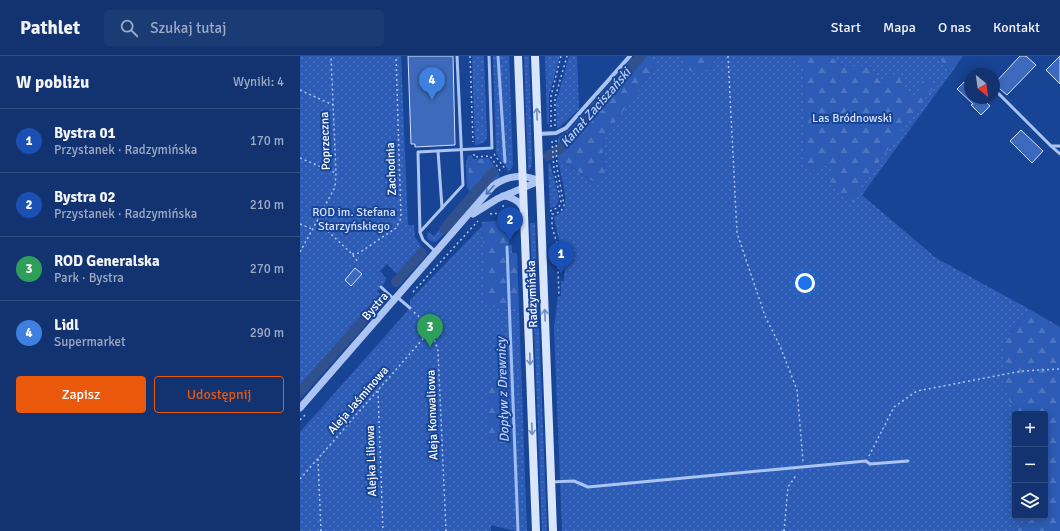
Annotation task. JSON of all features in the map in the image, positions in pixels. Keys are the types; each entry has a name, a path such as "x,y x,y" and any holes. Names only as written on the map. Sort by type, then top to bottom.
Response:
{"main road":[{"name":"Radzymińska","path":"518,56 523,176 521,212 536,531"},
{"name":"Radzymińska","path":"535,56 553,531"}],"street":[{"path":"538,134 554,133 566,128 630,56"},
{"name":"Bystra","path":"300,408 490,189 497,183 509,178 523,176 540,181"},
{"name":"Bystra","path":"466,218 490,203 503,200 523,188 540,181"},
{"path":"503,200 517,201 522,206 521,212"}],"lane":[{"path":"420,232 463,185 457,56"},
{"path":"436,252 423,240 420,232 418,152 492,148 488,56"},
{"path":"1000,95 1060,154"},
{"path":"1051,146 1060,146"},
{"path":"438,151 442,208"},
{"path":"381,287 410,308"},
{"path":"551,482 574,481 588,487 866,461 870,464 908,461"}],"path":[{"name":"Poprzeczna","path":"300,252 335,186 336,174 331,56"},
{"name":"Zachodnia","path":"352,254 359,253 396,228 401,218 396,56"},
{"path":"470,56 474,157 490,156 502,175"},
{"path":"560,296 558,243 552,227 552,214 560,212 564,205 556,159 551,96 561,56"},
{"path":"550,210 556,210 561,205 553,160 553,146 555,98 567,56"},
{"path":"728,56 737,233 765,316 780,346 797,390 803,467 788,487 784,531"},
{"path":"300,90 333,105"},
{"path":"492,148 494,155 505,168 507,173"},
{"path":"300,158 336,174"},
{"path":"503,200 504,219"},
{"path":"488,215 495,212 521,212"},
{"path":"478,221 482,218"},
{"path":"317,221 352,254 358,262"},
{"path":"300,224 312,229"},
{"name":"Aleja Konwaliowa","path":"410,308 424,321 435,341 440,362 446,531"},
{"name":"Aleja Jaśminowa","path":"300,479 429,332"},
{"path":"866,461 894,407 916,391 1022,371 1060,369"},
{"name":"Alejka Liliowa","path":"378,391 383,531"},
{"path":"318,458 321,531"}],"green space":[{"name":"ROD im. Stefana Starzyńskiego","path":"300,56 401,56 408,225 414,225 415,237 425,252 402,279 387,264 380,271 386,278 384,284 377,291 381,295 300,385"},
{"path":"472,56 484,56 487,137 481,144 475,145"},
{"path":"493,56 509,56 513,164 512,168 508,172 496,153"},
{"path":"524,56 529,56 532,161 531,168 529,170 528,169"},
{"path":"545,56 560,56 549,95 549,126 547,123"},
{"path":"569,56 577,56 579,109 557,129 556,103"},
{"path":"634,56 645,56 655,66 607,134 602,147 606,165 603,180 595,183 558,158 558,138 570,129"},
{"path":"645,56 685,56 684,66 710,69 716,56 789,56 803,66 806,130 802,157 832,167 853,202 854,196 924,91 917,96 909,96 903,86 884,81 876,77 870,66 843,66 829,56 937,56 951,73 862,195 936,258 1029,309 1005,341 1009,400 1014,411 1012,411 1012,519 1033,519 1013,531 562,531 554,328 558,296 561,296 561,281 564,281 564,267 560,267 559,241 554,217 564,210 565,192 558,158 594,183 606,165 602,147 607,133 655,66"},
{"path":"685,56 716,56 710,69 694,73 683,66"},
{"name":"Las Bródnowski","path":"789,56 829,56 843,66 870,66 876,77 884,81 896,73 905,80 903,86 909,96 917,96 924,91 920,87 923,80 932,82 932,89 854,196 854,202 846,201 830,182 831,167 825,164 814,170 805,164 802,157 806,130 803,66"},
{"path":"937,56 963,56 951,73"},
{"path":"472,155 473,160 468,161 480,196 438,240 435,242 430,241 427,237 428,232 434,236 472,193 467,188 466,162 468,156"},
{"path":"489,158 499,173 499,177 480,196 469,186 468,161 472,159"},
{"path":"550,163 559,199 557,205 550,208 548,164"},
{"path":"508,220 511,224 509,245 512,245 512,253 517,253 519,308 501,307 493,305 485,300 482,222"},
{"path":"530,223 535,223 547,531 542,531"},
{"path":"482,226 484,262 506,309 519,308 527,531 515,531 491,525 491,531 300,531 300,432 410,308 410,300"},
{"path":"1029,309 1060,327 1060,531 1013,531 1033,519 1048,519 1048,411 1014,411 1009,400 1003,367 1005,341"},
{"path":"509,380 512,443 502,444 488,439 487,387"}],"building":[{"path":"408,56 453,56 455,145 415,147 415,144 411,144"},
{"path":"1020,56 1026,56 1036,65 1007,95 1000,89 1000,78"},
{"path":"1060,56 1060,84 1046,70"},
{"path":"964,82 964,96 957,89"},
{"path":"988,104 990,106 981,115 971,105"},
{"path":"1021,130 1043,151 1032,163 1010,141"},
{"path":"355,268 362,274 351,286 345,280"}],"waterway":[{"path":"498,56 505,162"},
{"name":"Kanał Zaciszański","path":"548,156 560,149 641,56"},
{"name":"Kanał Zaciszański","path":"444,229 493,172"},
{"name":"Dopływ z Drewnicy","path":"507,247 518,531"},
{"path":"396,282 422,253"},
{"name":"Kanał Zaciszański","path":"300,392 383,298"}],"place":[{"name":"Lidl","path":"432,100"},
{"name":"Bystra 02","path":"510,240"},
{"name":"Bystra 01","path":"561,274"},
{"name":"ROD Generalska","path":"430,347"}]}
